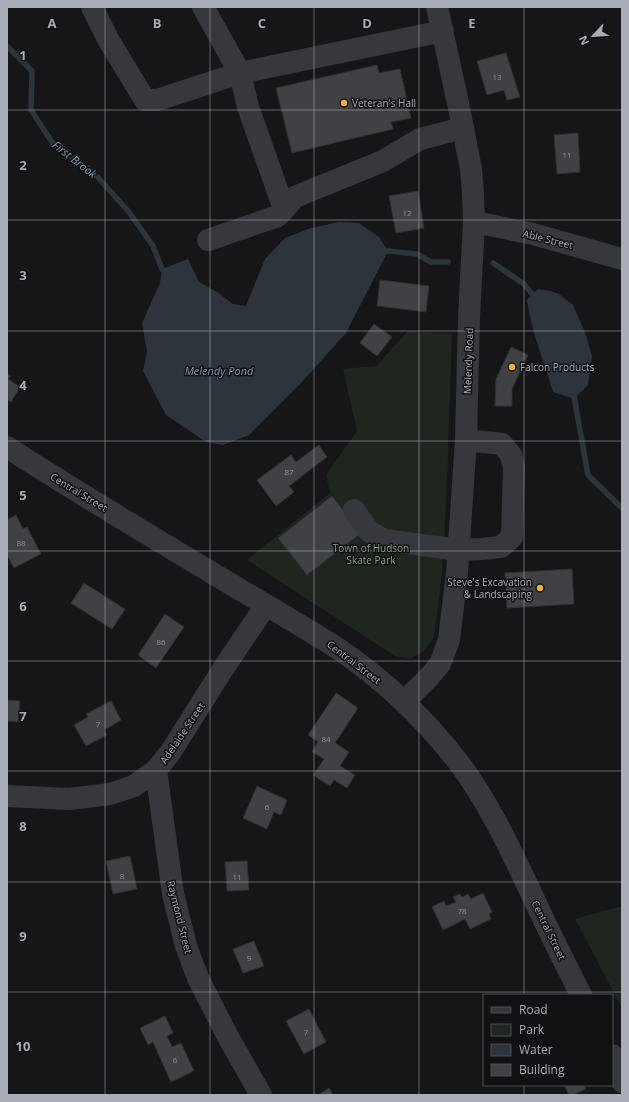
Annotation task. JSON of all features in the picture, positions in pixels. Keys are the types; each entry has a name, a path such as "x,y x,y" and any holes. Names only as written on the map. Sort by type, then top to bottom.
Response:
{"street":[{"path":"92,7 109,41 145,100 157,100 240,73 442,31"},
{"path":"203,7 240,73 248,107 284,209"},
{"name":"Melendy Road","path":"404,702 440,664 449,640 459,550 466,440 469,317 474,222 473,192 471,169 463,128 436,7"},
{"path":"208,240 278,216 295,197 383,161 420,139 463,128"},
{"name":"Able Street","path":"474,222 533,234 622,259"},
{"path":"354,510 369,531 384,540 459,550 501,547 512,537 514,467 511,455 502,444 466,440"},
{"name":"Central Street","path":"7,447 338,649 369,672 404,702 432,731 460,764 487,806 512,853 550,934 580,994"},
{"name":"Adelaide Street","path":"7,796 69,799 110,794 134,786 156,770 174,747 223,669 266,606"},
{"name":"Raymond Street","path":"156,770 173,894 186,946 201,984 227,1035 261,1095"}],"green space":[{"name":"Town of Hudson Skate Park","path":"408,331 452,334 446,508 442,574 434,638 424,651 410,659 395,656 247,560 330,493 326,475 357,431 343,369 376,366"},
{"path":"622,906 622,1008 575,919"}],"water":[{"name":"Melendy Pond","path":"339,222 359,223 379,237 388,251 346,333 301,383 249,435 223,445 206,442 166,415 143,371 147,352 142,323 160,283 162,269 188,259 199,282 217,292 233,304 246,306 265,259 285,238 311,228"},
{"path":"538,289 559,294 573,305 585,332 592,356 588,385 574,399 553,392 535,335 527,300"}],"building":[{"path":"506,53 520,97 507,100 504,90 487,95 477,61"},
{"name":"Veteran's Hall","path":"377,65 379,73 400,69 411,118 391,122 393,129 292,153 276,88"},
{"path":"578,133 580,172 557,174 554,135"},
{"path":"418,191 424,228 396,233 389,196"},
{"path":"380,280 429,286 426,312 377,306"},
{"path":"374,324 392,337 377,356 360,343"},
{"name":"Falcon Products","path":"511,347 528,355 512,389 512,406 495,406 496,379"},
{"path":"7,373 11,376 8,379 20,387 11,402 7,400"},
{"path":"319,445 327,457 289,486 294,492 276,506 257,480 291,455 296,462"},
{"path":"332,496 361,533 307,575 278,538"},
{"path":"16,515 23,529 27,527 41,554 14,568 7,555 7,520"},
{"name":"Steve's Excavation & Landscaping","path":"572,569 574,604 507,608 505,573"},
{"path":"84,583 125,609 112,629 71,603"},
{"path":"165,614 184,627 156,668 138,655"},
{"path":"336,693 358,708 335,743 349,752 340,766 355,775 347,788 334,780 330,786 313,775 324,759 312,752 318,742 308,735"},
{"path":"7,700 20,701 18,722 7,721"},
{"path":"111,701 121,720 104,730 107,735 86,746 74,725 88,717 86,714"},
{"path":"257,786 287,800 281,815 274,812 267,829 243,818"},
{"path":"130,856 137,889 113,894 106,861"},
{"path":"247,861 249,890 227,891 225,862"},
{"path":"483,893 492,912 489,914 491,919 470,929 465,919 443,930 432,907 444,901 446,906 456,902 453,897 460,894 462,897 468,894 471,899"},
{"path":"254,941 264,966 243,973 233,949"},
{"path":"309,1009 326,1042 304,1054 286,1021"},
{"path":"165,1016 173,1033 167,1036 172,1047 181,1043 194,1071 171,1082 153,1042 148,1045 140,1028"},
{"path":"564,1086 584,1086 586,1089 573,1095 569,1095"},
{"path":"329,1088 333,1095 318,1095"}],"waterway":[{"name":"First Brook","path":"7,46 32,71 31,110 52,142 94,173 129,212 153,246 162,269"},
{"path":"388,251 417,254 431,262 448,262"},
{"path":"493,263 524,284 537,300"},
{"path":"573,390 588,475 622,508"}],"place":[{"name":"Veteran's Hall","path":"344,103"},
{"name":"Falcon Products","path":"512,367"},
{"name":"Steve's Excavation & Landscaping","path":"540,588"}]}
